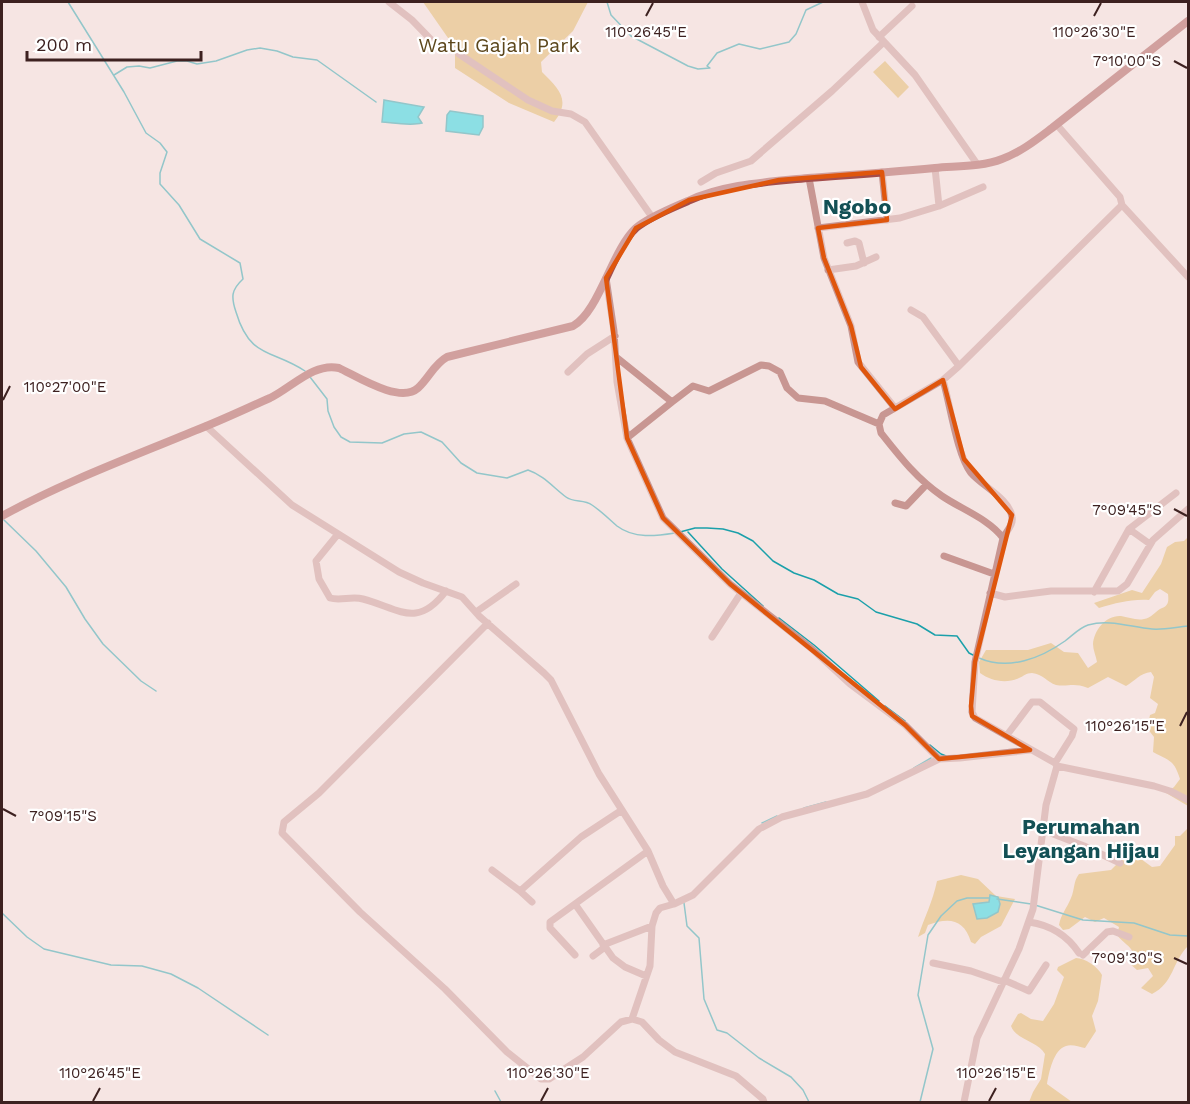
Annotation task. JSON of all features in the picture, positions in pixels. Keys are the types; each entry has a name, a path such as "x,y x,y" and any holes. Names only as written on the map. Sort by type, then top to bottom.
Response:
{"main road":[{"path":"3,515 111,464 281,393 315,371 336,367 388,391 412,392 447,357 505,341 567,328 579,323 636,228 652,217 703,195 756,184 1000,160 1030,145 1188,21"}],"street":[{"path":"389,2 412,20 441,50"},
{"path":"862,2 869,23 915,75 977,164"},
{"path":"701,182 716,173 751,161 832,92 912,6"},
{"path":"459,54 528,100 552,111 577,116 585,122 652,217"},
{"path":"1056,125 1120,197 1122,206 1188,277"},
{"path":"935,168 939,206"},
{"path":"882,172 887,220"},
{"path":"809,178 824,258 851,326 858,362 895,408"},
{"path":"818,228 900,218 939,206 983,186"},
{"path":"1003,538 994,528 926,485 881,433 879,424 883,415 943,380 960,366 1122,206"},
{"path":"846,243 855,241 859,243 864,263"},
{"path":"828,270 856,266 876,257"},
{"path":"606,278 615,336 617,382 627,438 663,518 741,593 812,649 850,684 905,726 939,759"},
{"path":"911,310 923,317 960,366"},
{"path":"568,372 587,354 615,336"},
{"path":"616,357 672,402"},
{"path":"627,438 693,386 709,391 754,367 765,365 780,372 787,388 798,399 825,401 879,424"},
{"path":"943,380 964,459 971,473 1000,498 1012,515 1012,522 1003,538 978,646 971,706 973,715 1056,764 1154,786 1188,800"},
{"path":"206,426 292,505 399,572 423,584 462,597 550,680 599,774 648,851 663,886 674,904"},
{"path":"895,503 906,506 926,485"},
{"path":"1094,592 1129,529 1176,493"},
{"path":"990,593 1005,597 1051,591 1118,591 1127,584 1150,544 1188,509"},
{"path":"1129,529 1150,544"},
{"path":"339,534 316,561 319,579 330,598 362,598 411,614 433,606 446,591"},
{"path":"944,556 994,574"},
{"path":"476,612 516,584"},
{"path":"712,637 741,593"},
{"path":"488,623 319,793 284,822 282,832 360,912 445,989 507,1052 543,1080 549,1079 583,1057 621,1022 632,1019 642,1022 659,1040 675,1052 736,1076 764,1102"},
{"path":"964,1102 977,1038 1004,981 1033,909 1046,805 1056,764 1074,729 1040,702 1032,702 1007,735"},
{"path":"632,1019 651,959 652,926 660,908 685,900 759,829 770,822 811,808 867,795 939,759 1030,750"},
{"path":"520,891 581,837 622,810"},
{"path":"1043,830 1120,862"},
{"path":"575,955 549,926 554,919 648,851"},
{"path":"492,870 532,902"},
{"path":"575,904 617,962 646,976"},
{"path":"1029,922 1052,928 1081,954 1107,932 1113,931 1129,937"},
{"path":"593,956 604,946 652,926"},
{"path":"933,963 971,971 1030,990 1046,965"}],"highlighted area":[{"path":"882,172 887,220 818,228 824,258 851,326 861,367 895,409 943,380 964,459 1012,515 975,662 971,706 972,716 1030,750 939,759 905,725 730,584 663,518 627,438 606,278 636,228 689,200 779,180"}],"green space":[{"name":"Watu Gajah Park","path":"423,2 588,2 573,31 541,62 542,72 561,95 562,107 554,122 509,103 455,68 455,48"},
{"path":"885,61 909,87 898,98 873,72"},
{"path":"1188,537 1188,806 1166,793 1180,779 1171,762 1153,752 1154,737 1147,728 1150,715 1155,713 1158,704 1150,698 1154,677 1151,672 1126,686 1108,677 1088,688 1078,685 1056,685 1032,673 1009,681 994,680 980,673 979,662 986,650 1028,650 1051,643 1064,652 1078,653 1088,668 1097,662 1093,644 1102,624 1116,616 1138,620 1149,617 1166,605 1168,594 1160,589 1149,600 1130,601 1099,608 1094,603 1132,590 1142,593 1161,564 1167,547 1175,542 1184,541"},
{"path":"1188,828 1188,946 1165,984 1152,994 1141,988 1153,976 1148,968 1137,970 1129,963 1134,954 1117,935 1119,927 1104,918 1095,922 1085,917 1069,929 1063,930 1059,925 1079,874 1111,870 1130,851 1152,867 1160,866 1175,845 1175,836 1180,836"},
{"path":"961,875 978,879 996,896 1015,899 1001,926 981,937 975,944 971,942 960,924 949,921 928,925 925,933 918,937 937,881"},
{"path":"1076,958 1091,963 1102,975 1098,1001 1092,1016 1096,1031 1085,1048 1066,1046 1058,1052 1052,1062 1047,1084 1072,1102 1029,1102 1041,1079 1045,1054 1037,1046 1017,1034 1011,1026 1021,1013 1031,1019 1043,1021 1054,1004 1064,977 1057,970 1058,967"}],"water":[{"path":"384,100 424,107 418,117 422,123 382,122"},
{"path":"450,111 483,116 483,127 479,135 446,131 447,115"},
{"path":"990,895 998,897 1000,904 998,912 987,918 977,919 973,904 989,902"}],"waterway":[{"path":"68,2 124,92 146,133 160,143 167,152 160,173 160,184 179,205 200,239 240,263 243,279 234,290 233,302 248,338 263,351 305,371"},
{"path":"607,2 611,15 631,36 698,69 710,68 707,66 717,53 739,44 760,49 789,42 796,34 806,10 823,2"},
{"path":"114,75 127,67 150,68 177,61 197,64 260,48 293,57 317,60 376,102"},
{"path":"310,377 327,399 328,411 334,427 341,437 350,442 382,443 404,434 421,432 442,442 461,463 477,473 507,478 528,470 543,478 569,499 592,505 624,530 645,536 675,533"},
{"path":"4,520 36,551 66,587 103,644 141,681 156,691"},
{"path":"680,532 707,528 738,533 753,541 773,561 794,573 814,580 838,594 858,599 876,612 917,624 935,635 957,636 969,653 975,656"},
{"path":"688,532 722,569 763,606"},
{"path":"779,618 879,701"},
{"path":"979,658 1002,663 1024,661 1046,653 1082,628 1096,623 1156,629 1188,626"},
{"path":"885,706 905,721"},
{"path":"930,745 946,756"},
{"path":"914,768 931,758"},
{"path":"804,808 826,802"},
{"path":"762,823 777,816"},
{"path":"920,1102 933,1049 918,995 928,935 941,916 957,901 967,898 989,898"},
{"path":"997,899 1031,904"},
{"path":"684,903 687,926 699,938 704,999 717,1030 727,1033 759,1058 791,1077 803,1090 809,1102"},
{"path":"1035,905 1083,920 1134,923 1170,935 1188,936"},
{"path":"2,913 27,937 44,949 111,965 142,966 171,974 198,988 268,1035"},
{"path":"495,1091 501,1102"}],"district":[{"name":"Ngobo","path":"857,206"},
{"name":"Perumahan Leyangan Hijau","path":"1081,839"}]}
